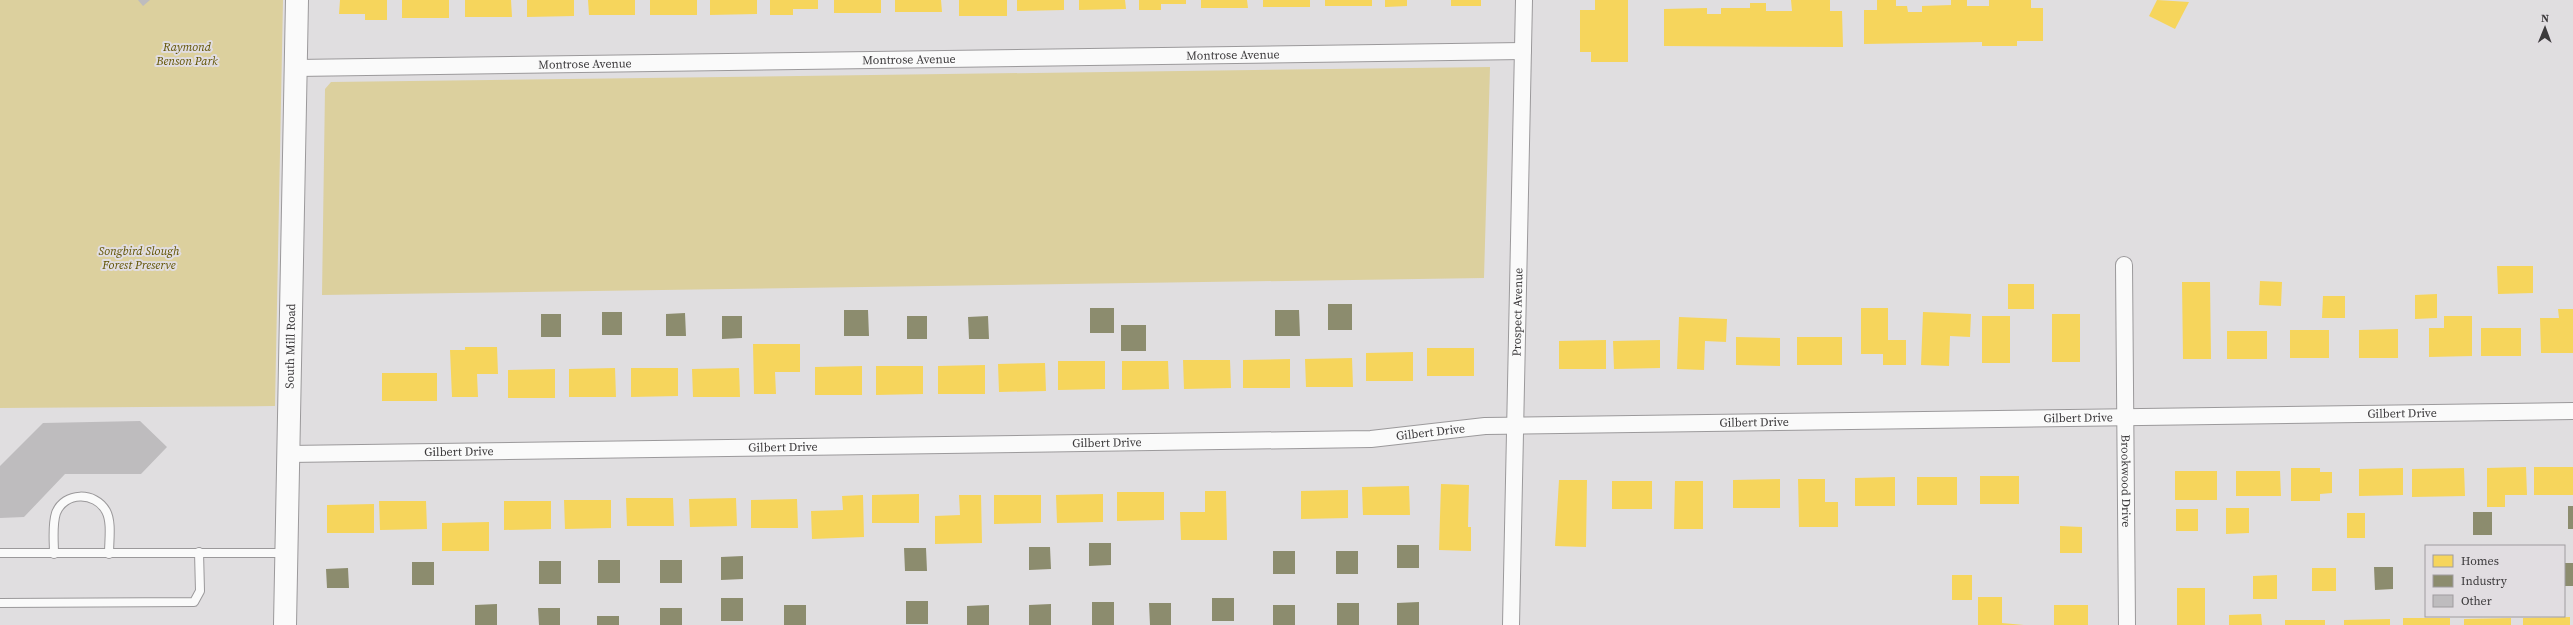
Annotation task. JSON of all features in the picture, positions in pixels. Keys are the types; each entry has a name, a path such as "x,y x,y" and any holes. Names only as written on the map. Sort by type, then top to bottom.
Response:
{"street":[{"name":"South Mill Road","path":"285,625 297,0"},
{"name":"Prospect Avenue","path":"1512,625 1524,0"},
{"name":"Montrose Avenue","path":"296,68 1523,51"},
{"name":"Brookwood Drive","path":"2124,265 2127,625"},
{"name":"Gilbert Drive","path":"288,454 1371,439 1485,426 2573,411"}],"lane":[{"path":"54,554 54,520 57,512 65,502 77,496 94,499 106,511 109,520 109,554"},
{"path":"0,603 194,602 200,591 199,552"},
{"path":"0,553 286,553"}],"green space":[{"name":"Songbird Slough Forest Preserve","path":"0,0 283,0 275,406 0,408"},
{"path":"1490,67 1484,278 322,295 325,89 331,82"}],"building: Homes":[{"path":"340,0 387,0 387,20 365,20 365,14 339,14"},
{"path":"402,0 449,0 449,18 402,18"},
{"path":"465,0 511,0 512,17 465,17"},
{"path":"527,0 574,0 574,16 527,17"},
{"path":"588,0 635,0 635,15 589,15"},
{"path":"650,0 697,0 697,15 650,15"},
{"path":"710,0 757,0 757,14 710,15"},
{"path":"770,0 818,0 818,9 793,9 793,15 770,15"},
{"path":"834,0 881,0 881,13 834,13"},
{"path":"895,0 941,0 942,12 895,12"},
{"path":"959,0 1007,0 1007,16 959,16"},
{"path":"1017,0 1064,0 1064,10 1017,11"},
{"path":"1079,0 1125,0 1126,9 1079,10"},
{"path":"1139,0 1186,0 1186,4 1161,4 1161,10 1139,10"},
{"path":"1201,0 1247,0 1248,8 1201,8"},
{"path":"1263,0 1310,0 1310,7 1263,7"},
{"path":"1325,0 1372,0 1372,6 1325,6"},
{"path":"1385,0 1407,0 1407,6 1385,7"},
{"path":"1451,0 1481,0 1481,6 1451,6"},
{"path":"1595,0 1628,0 1628,62 1591,62 1591,52 1580,52 1580,10 1595,10"},
{"path":"1791,0 1830,0 1830,11 1842,11 1843,47 1664,46 1664,9 1707,8 1707,14 1721,14 1721,8 1750,8 1750,3 1766,3 1766,11 1792,11"},
{"path":"1877,0 1896,0 1896,6 1907,6 1908,12 1922,12 1922,6 1951,5 1951,0 1967,0 1967,6 1989,6 1989,0 2031,0 2031,8 2043,8 2043,41 2017,41 2017,46 1982,46 1982,42 1864,44 1864,10 1877,10"},
{"path":"2157,0 2189,2 2175,29 2149,16"},
{"path":"2497,266 2533,266 2533,293 2498,294"},
{"path":"2260,281 2282,282 2281,306 2259,305"},
{"path":"2182,282 2210,282 2211,359 2183,359"},
{"path":"2008,284 2034,284 2034,309 2008,309"},
{"path":"2437,294 2437,318 2415,319 2415,295"},
{"path":"2323,296 2345,296 2345,318 2322,318"},
{"path":"1861,308 1888,308 1888,340 1906,340 1906,365 1883,365 1883,354 1861,354"},
{"path":"2558,309 2573,309 2573,353 2541,353 2540,318 2559,318"},
{"path":"1923,312 1971,314 1970,337 1950,336 1949,366 1921,365"},
{"path":"2052,314 2080,314 2080,362 2052,362"},
{"path":"1982,316 2010,316 2010,363 1982,363"},
{"path":"2444,316 2472,316 2472,356 2429,357 2429,328 2444,328"},
{"path":"1679,317 1727,319 1726,342 1705,341 1704,370 1677,369"},
{"path":"2481,328 2521,328 2521,356 2481,356"},
{"path":"2398,329 2398,358 2359,358 2359,330"},
{"path":"2290,330 2329,330 2329,358 2290,358"},
{"path":"2227,331 2267,331 2267,359 2227,359"},
{"path":"1736,337 1780,338 1780,366 1736,365"},
{"path":"1797,337 1842,337 1842,365 1797,365"},
{"path":"1606,340 1606,369 1559,369 1559,341"},
{"path":"1660,340 1660,368 1614,369 1613,341"},
{"path":"753,344 800,344 800,372 775,372 776,394 754,394"},
{"path":"465,347 497,347 498,374 477,374 478,397 452,397 450,350 465,350"},
{"path":"1427,348 1474,348 1474,376 1427,376"},
{"path":"1413,352 1413,381 1366,381 1366,353"},
{"path":"1352,358 1353,387 1306,387 1305,359"},
{"path":"1290,359 1290,388 1243,388 1243,360"},
{"path":"1183,360 1230,360 1231,388 1184,389"},
{"path":"1058,361 1105,361 1105,389 1058,390"},
{"path":"1122,361 1168,361 1169,389 1122,390"},
{"path":"1045,363 1046,391 999,392 998,364"},
{"path":"985,365 985,394 938,394 938,366"},
{"path":"862,366 862,395 815,395 815,367"},
{"path":"876,366 923,366 923,394 876,395"},
{"path":"615,368 616,397 569,397 569,369"},
{"path":"631,368 678,368 678,396 631,397"},
{"path":"739,368 740,397 693,397 692,369"},
{"path":"555,369 555,398 508,398 508,370"},
{"path":"382,373 437,373 437,401 382,401"},
{"path":"2526,467 2527,495 2505,495 2505,507 2487,507 2487,468"},
{"path":"2534,467 2573,467 2573,495 2534,495"},
{"path":"2291,468 2320,468 2320,472 2332,472 2332,493 2320,494 2320,501 2291,501"},
{"path":"2403,468 2403,495 2359,496 2359,469"},
{"path":"2464,468 2465,496 2412,497 2412,469"},
{"path":"2175,471 2217,471 2217,500 2175,500"},
{"path":"2236,471 2280,471 2281,496 2236,496"},
{"path":"1980,476 2019,476 2019,504 1980,504"},
{"path":"1895,477 1895,506 1855,506 1855,478"},
{"path":"1917,477 1957,477 1957,505 1917,505"},
{"path":"1780,479 1780,508 1733,508 1733,480"},
{"path":"1798,479 1825,479 1825,502 1838,502 1838,527 1799,527"},
{"path":"1559,480 1587,480 1586,547 1555,546"},
{"path":"1612,481 1652,481 1652,509 1612,509"},
{"path":"1675,481 1703,481 1703,529 1674,529"},
{"path":"1441,484 1469,485 1468,527 1471,527 1471,551 1439,550"},
{"path":"1409,486 1410,515 1363,515 1362,487"},
{"path":"1348,490 1348,518 1301,519 1301,491"},
{"path":"1205,491 1226,491 1227,540 1181,540 1180,512 1205,512"},
{"path":"1117,492 1164,492 1164,520 1117,521"},
{"path":"919,494 919,523 872,523 872,495"},
{"path":"1103,494 1103,522 1057,523 1056,495"},
{"path":"863,495 864,537 812,539 811,511 843,510 842,496"},
{"path":"959,495 981,495 982,543 935,544 935,516 960,515"},
{"path":"994,495 1041,495 1041,523 994,524"},
{"path":"626,498 673,498 674,526 627,526"},
{"path":"736,498 737,526 690,527 689,499"},
{"path":"797,499 798,528 751,528 751,500"},
{"path":"564,500 611,500 611,528 565,529"},
{"path":"379,501 426,501 427,529 380,530"},
{"path":"504,501 551,501 551,529 504,530"},
{"path":"374,504 374,533 327,533 327,505"},
{"path":"2226,508 2249,508 2249,533 2226,534"},
{"path":"2176,509 2198,509 2198,531 2176,531"},
{"path":"2347,513 2365,513 2365,538 2347,538"},
{"path":"489,522 489,551 442,551 442,523"},
{"path":"2060,526 2082,527 2082,553 2060,553"},
{"path":"2312,568 2336,568 2336,591 2312,591"},
{"path":"1952,575 1972,575 1972,600 1952,600"},
{"path":"2277,575 2277,599 2253,599 2253,576"},
{"path":"2177,588 2205,588 2205,625 2177,625"},
{"path":"1978,597 2002,597 2002,623 2024,625 1978,625"},
{"path":"2054,605 2088,605 2088,625 2054,625"},
{"path":"2261,614 2262,625 2229,625 2229,615"},
{"path":"2570,617 2570,625 2523,625 2523,618"},
{"path":"2403,618 2450,618 2450,625 2403,625"},
{"path":"2511,618 2511,625 2464,625 2464,619"},
{"path":"2390,619 2390,625 2344,625 2344,620"},
{"path":"2285,620 2325,620 2325,625 2285,625"}],"building: Industry":[{"path":"1328,304 1352,304 1352,330 1328,330"},
{"path":"1090,308 1114,308 1114,333 1090,333"},
{"path":"844,310 868,310 869,336 844,336"},
{"path":"1275,310 1299,310 1300,336 1275,336"},
{"path":"602,312 622,312 622,335 602,335"},
{"path":"685,313 686,336 666,336 666,314"},
{"path":"541,314 561,314 561,337 541,337"},
{"path":"722,316 742,316 742,338 722,339"},
{"path":"907,316 927,316 927,339 907,339"},
{"path":"988,316 989,339 969,339 968,317"},
{"path":"1121,325 1146,325 1146,351 1121,351"},
{"path":"2568,506 2573,506 2573,529 2568,529"},
{"path":"2473,512 2492,512 2492,535 2473,535"},
{"path":"1089,543 1111,543 1111,565 1089,566"},
{"path":"1397,545 1419,545 1419,568 1397,568"},
{"path":"1029,547 1050,547 1051,569 1029,570"},
{"path":"904,548 926,548 927,571 905,571"},
{"path":"1273,551 1295,551 1295,574 1273,574"},
{"path":"1336,551 1358,551 1358,574 1336,574"},
{"path":"743,556 743,579 721,580 721,557"},
{"path":"598,560 620,560 620,583 598,583"},
{"path":"660,560 682,560 682,583 660,583"},
{"path":"539,561 561,561 561,584 539,584"},
{"path":"412,562 434,562 434,585 412,585"},
{"path":"2565,563 2573,563 2573,586 2565,586"},
{"path":"2374,567 2393,567 2393,589 2375,590"},
{"path":"348,568 349,588 327,588 326,569"},
{"path":"721,598 743,598 743,621 721,621"},
{"path":"1212,598 1234,598 1234,621 1212,621"},
{"path":"906,601 928,601 928,624 906,624"},
{"path":"1092,602 1114,602 1114,625 1092,625"},
{"path":"1419,602 1419,625 1397,625 1397,603"},
{"path":"1149,603 1171,603 1171,625 1150,625"},
{"path":"1337,603 1359,603 1359,625 1337,625"},
{"path":"497,604 497,625 475,625 475,605"},
{"path":"1051,604 1051,625 1029,625 1029,605"},
{"path":"784,605 806,605 806,625 784,625"},
{"path":"989,605 989,625 967,625 967,606"},
{"path":"1273,605 1295,605 1295,625 1273,625"},
{"path":"538,608 560,608 560,625 539,625"},
{"path":"660,608 682,608 682,625 660,625"},
{"path":"597,616 619,616 619,625 597,625"}],"building: Other":[{"path":"138,0 150,0 143,6"},
{"path":"140,421 167,447 141,474 65,474 24,517 0,518 0,466 43,423"}],"park label":[{"name":"Raymond Benson Park","path":"187,54"}]}
